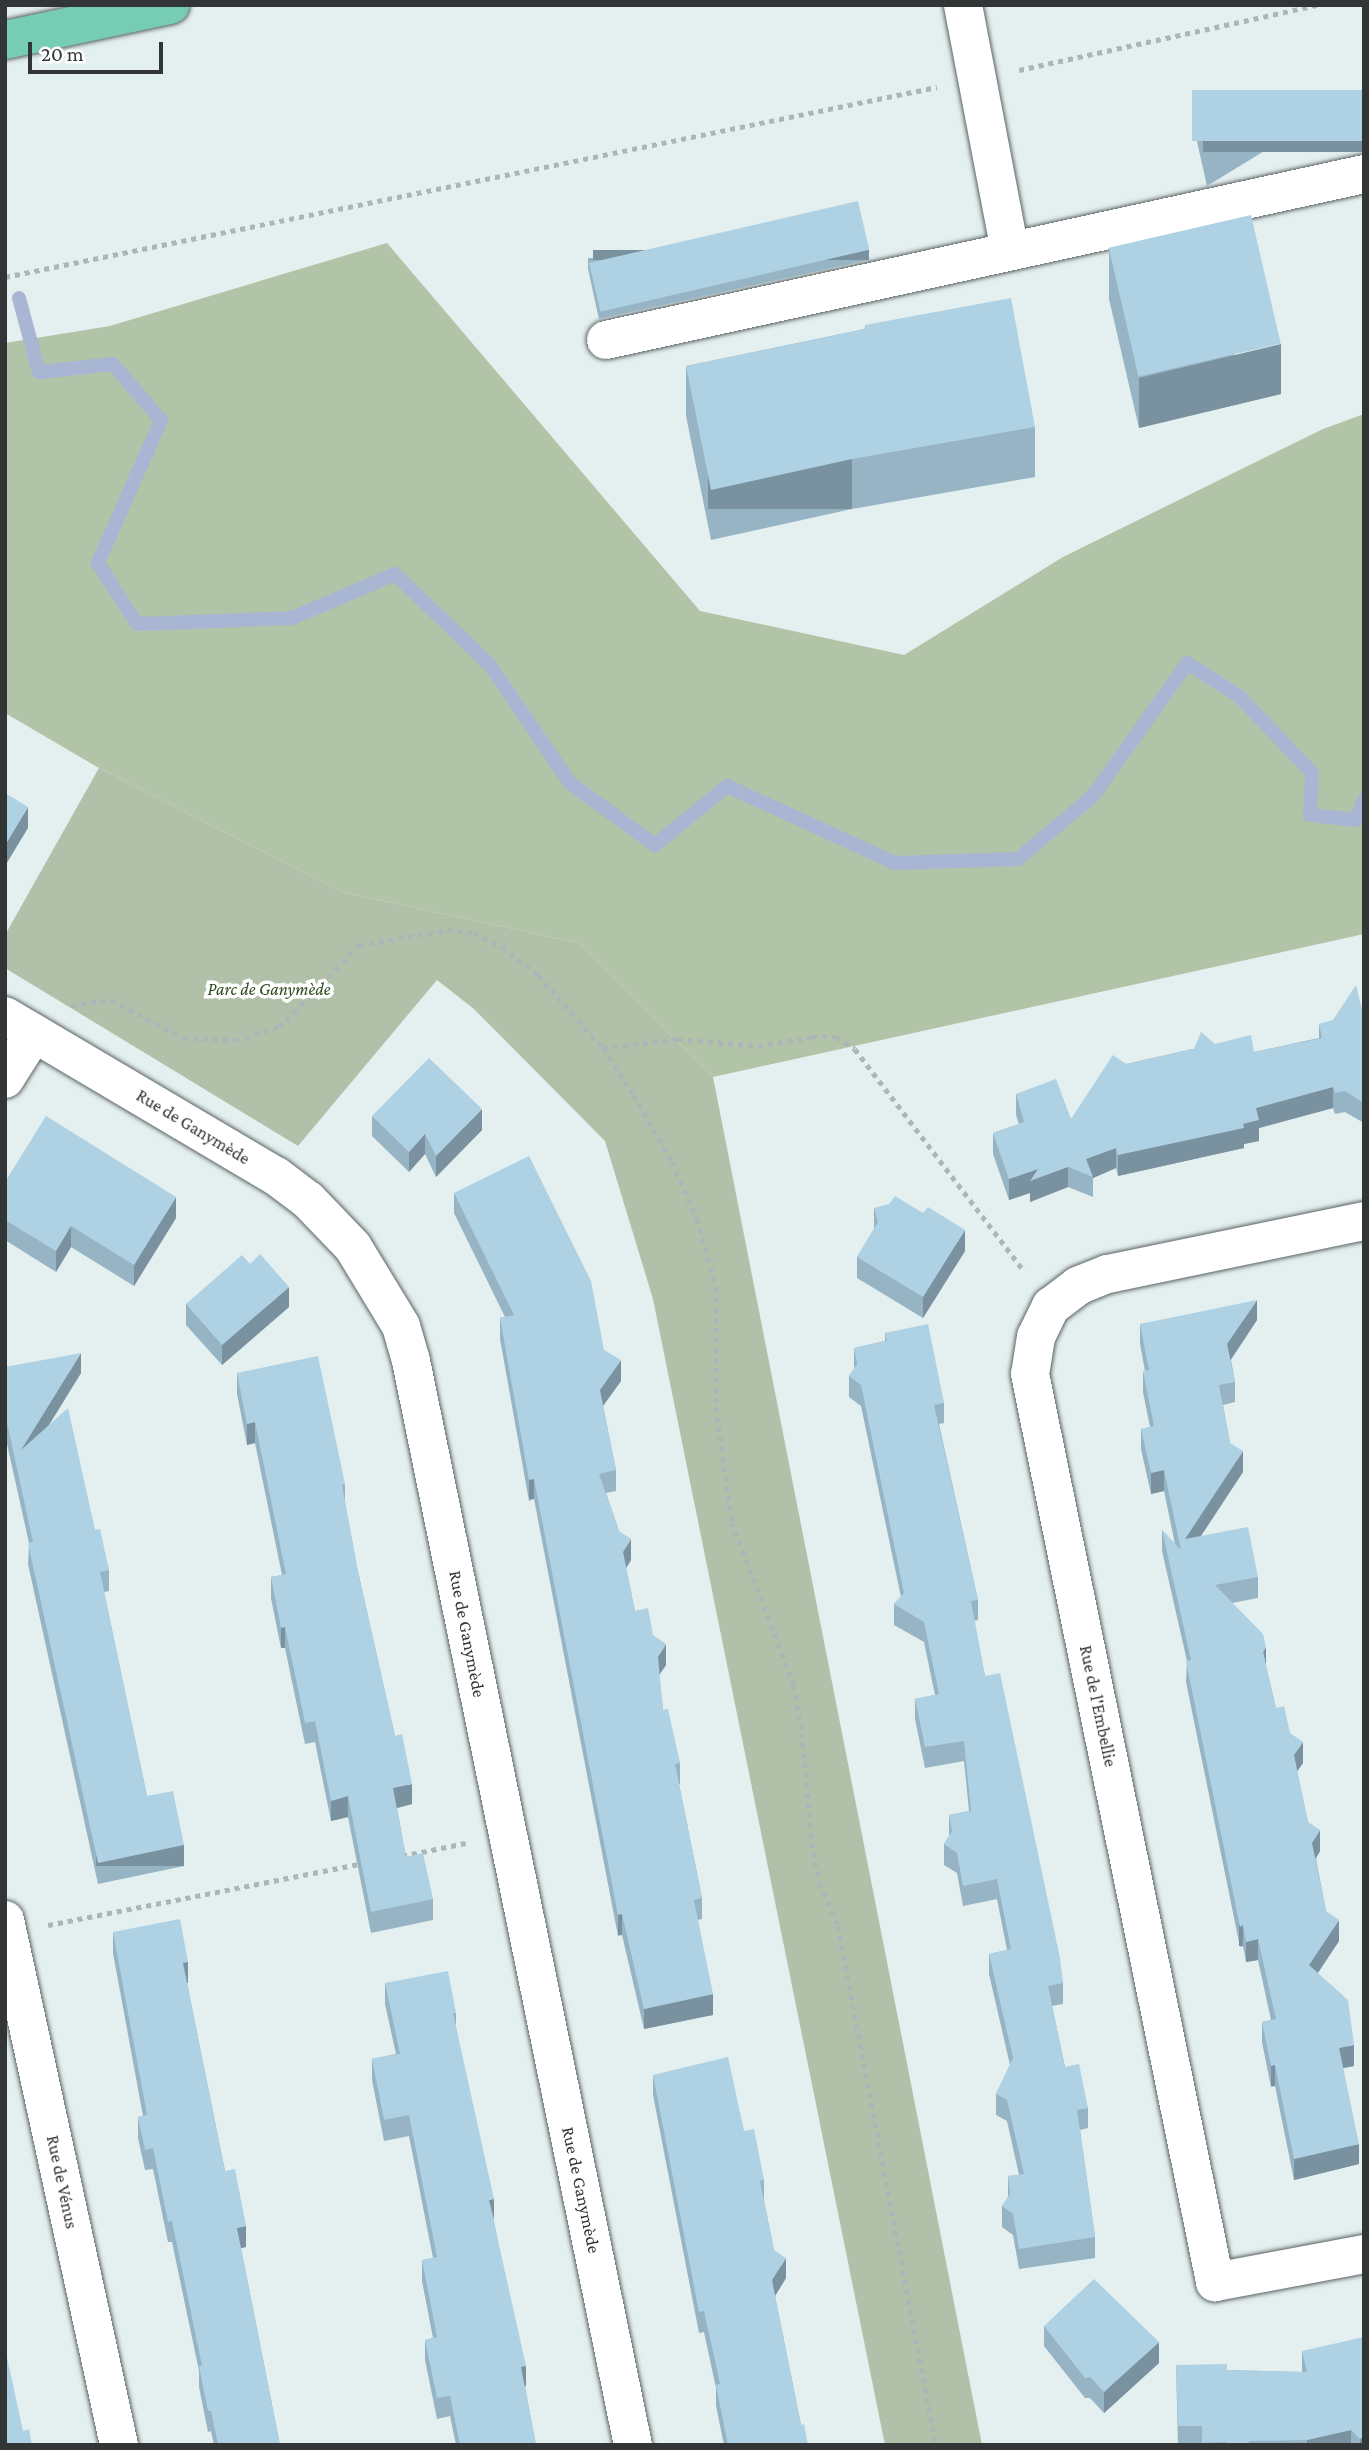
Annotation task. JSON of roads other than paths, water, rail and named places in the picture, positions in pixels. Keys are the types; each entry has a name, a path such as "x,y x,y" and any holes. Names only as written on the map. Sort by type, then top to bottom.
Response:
{"main road":[{"path":"5,40 170,5"}],"street":[{"path":"963,5 1010,251"},
{"path":"606,340 1364,174"},
{"path":"5,1079 19,1024"},
{"name":"Rue de Ganymède","path":"19,1024 286,1184 339,1231 386,1297 401,1326 411,1361 634,2445"},
{"name":"Rue de l'Embellie","path":"1364,1221 1107,1274 1078,1286 1051,1306 1036,1337 1030,1374 1215,2282 1364,2254"},
{"name":"Rue de Vénus","path":"6,1927 119,2445"}],"waterway":[{"path":"19,298 39,372 113,364 161,420 98,563 137,624 292,618 395,574 490,665 570,783 655,845 727,786 895,863 1018,859 1093,796 1187,663 1239,696 1312,773 1310,815 1356,820 1364,799"}],"park label":[{"name":"Parc de Ganymède","path":"269,989"}]}
